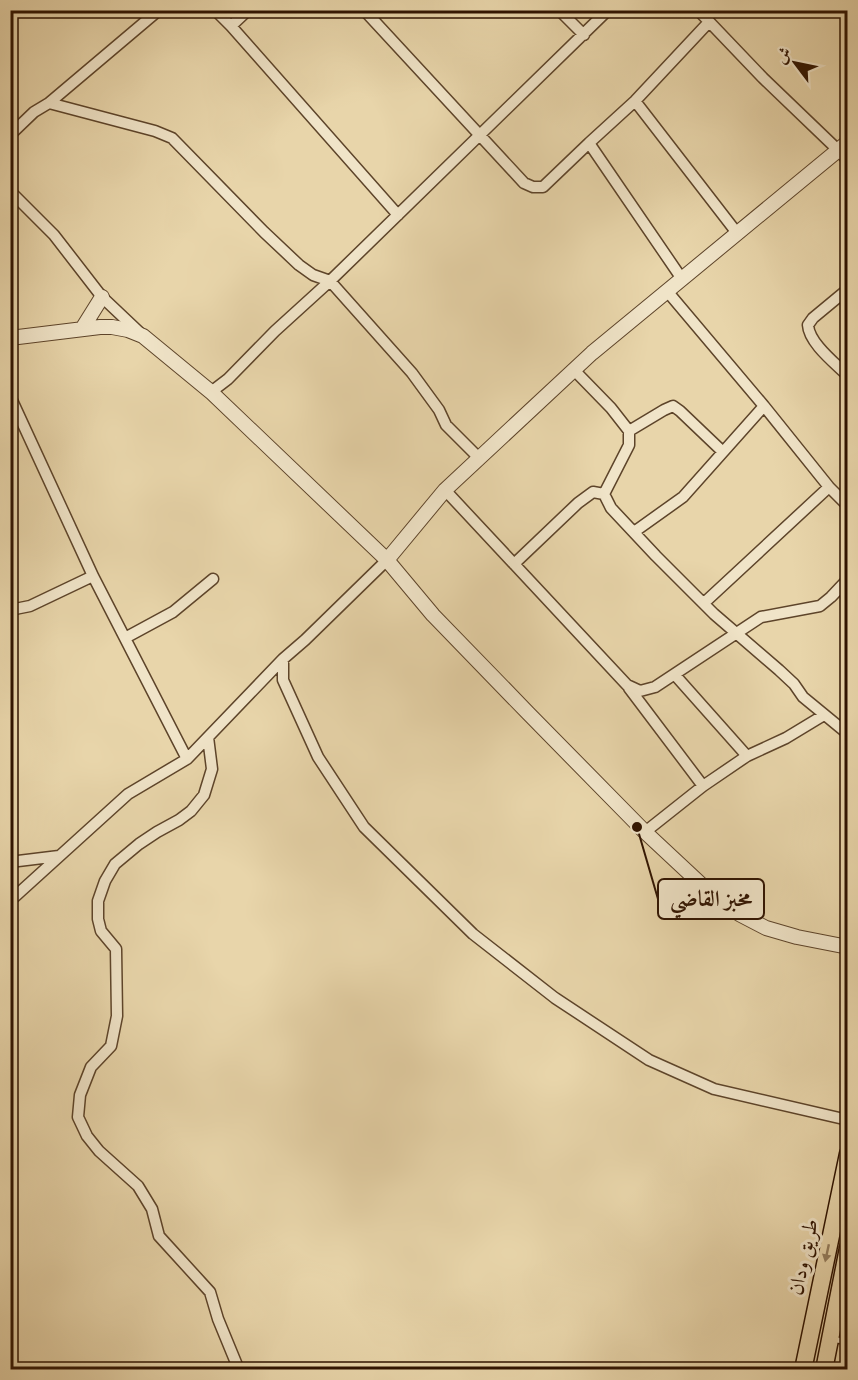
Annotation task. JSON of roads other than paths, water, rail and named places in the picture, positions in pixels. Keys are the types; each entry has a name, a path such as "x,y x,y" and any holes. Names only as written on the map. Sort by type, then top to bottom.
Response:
{"main road":[{"name":"طريق ودان","path":"803,1370 848,1155"},
{"name":"طريق ودان","path":"824,1370 844,1282 848,1248"}],"street":[{"path":"10,135 34,112 49,103 159,10"},
{"path":"215,10 398,215"},
{"path":"231,26 248,10"},
{"path":"364,10 524,183 533,187 543,187 635,101 709,22"},
{"path":"559,10 584,35"},
{"path":"212,392 481,136 609,10"},
{"path":"698,10 763,78 843,146 848,161"},
{"path":"635,101 737,233"},
{"path":"49,103 155,131 172,138 299,265 314,275 330,281 412,373 439,410 446,425 479,458"},
{"path":"589,143 682,279"},
{"path":"10,901 128,794 187,759 283,659 387,560 445,490 592,353 843,146"},
{"path":"10,191 54,235 102,297 143,336 212,392 387,560 433,615 645,832 720,902 766,928 848,947"},
{"path":"848,289 813,318 808,325 808,333 848,376"},
{"path":"667,291 829,487 848,506"},
{"path":"82,329 102,297"},
{"path":"10,338 100,327 128,330 143,336"},
{"path":"574,370 611,408 628,431 629,445 604,494"},
{"path":"10,396 93,576 187,759"},
{"path":"628,431 673,406 723,453"},
{"path":"634,532 683,497 764,406"},
{"path":"704,603 829,487"},
{"path":"445,490 627,685 703,786"},
{"path":"514,564 578,503 593,492 604,494"},
{"path":"604,494 611,508 704,603 794,684 802,697 848,734"},
{"path":"10,610 30,606 93,576"},
{"path":"125,638 173,612 213,579"},
{"path":"627,685 640,691 655,687 761,617 820,606 848,579"},
{"path":"283,659 283,680 318,757 364,827 473,934 555,998 649,1060 714,1089 848,1120"},
{"path":"675,675 747,756"},
{"path":"645,832 703,786 747,756 786,738 824,716"},
{"path":"208,737 212,769 204,795 191,811 139,844 116,864 105,881 98,901 101,931 116,949 117,1016 111,1046 92,1067 80,1095 78,1117 87,1136 99,1151 138,1186 152,1209 159,1236 210,1292 218,1319 240,1370"},
{"path":"10,862 60,856"}],"lane":[{"path":"830,1338 848,1342"}],"place":[{"name":"مخبز القاضي","path":"637,827"}]}
